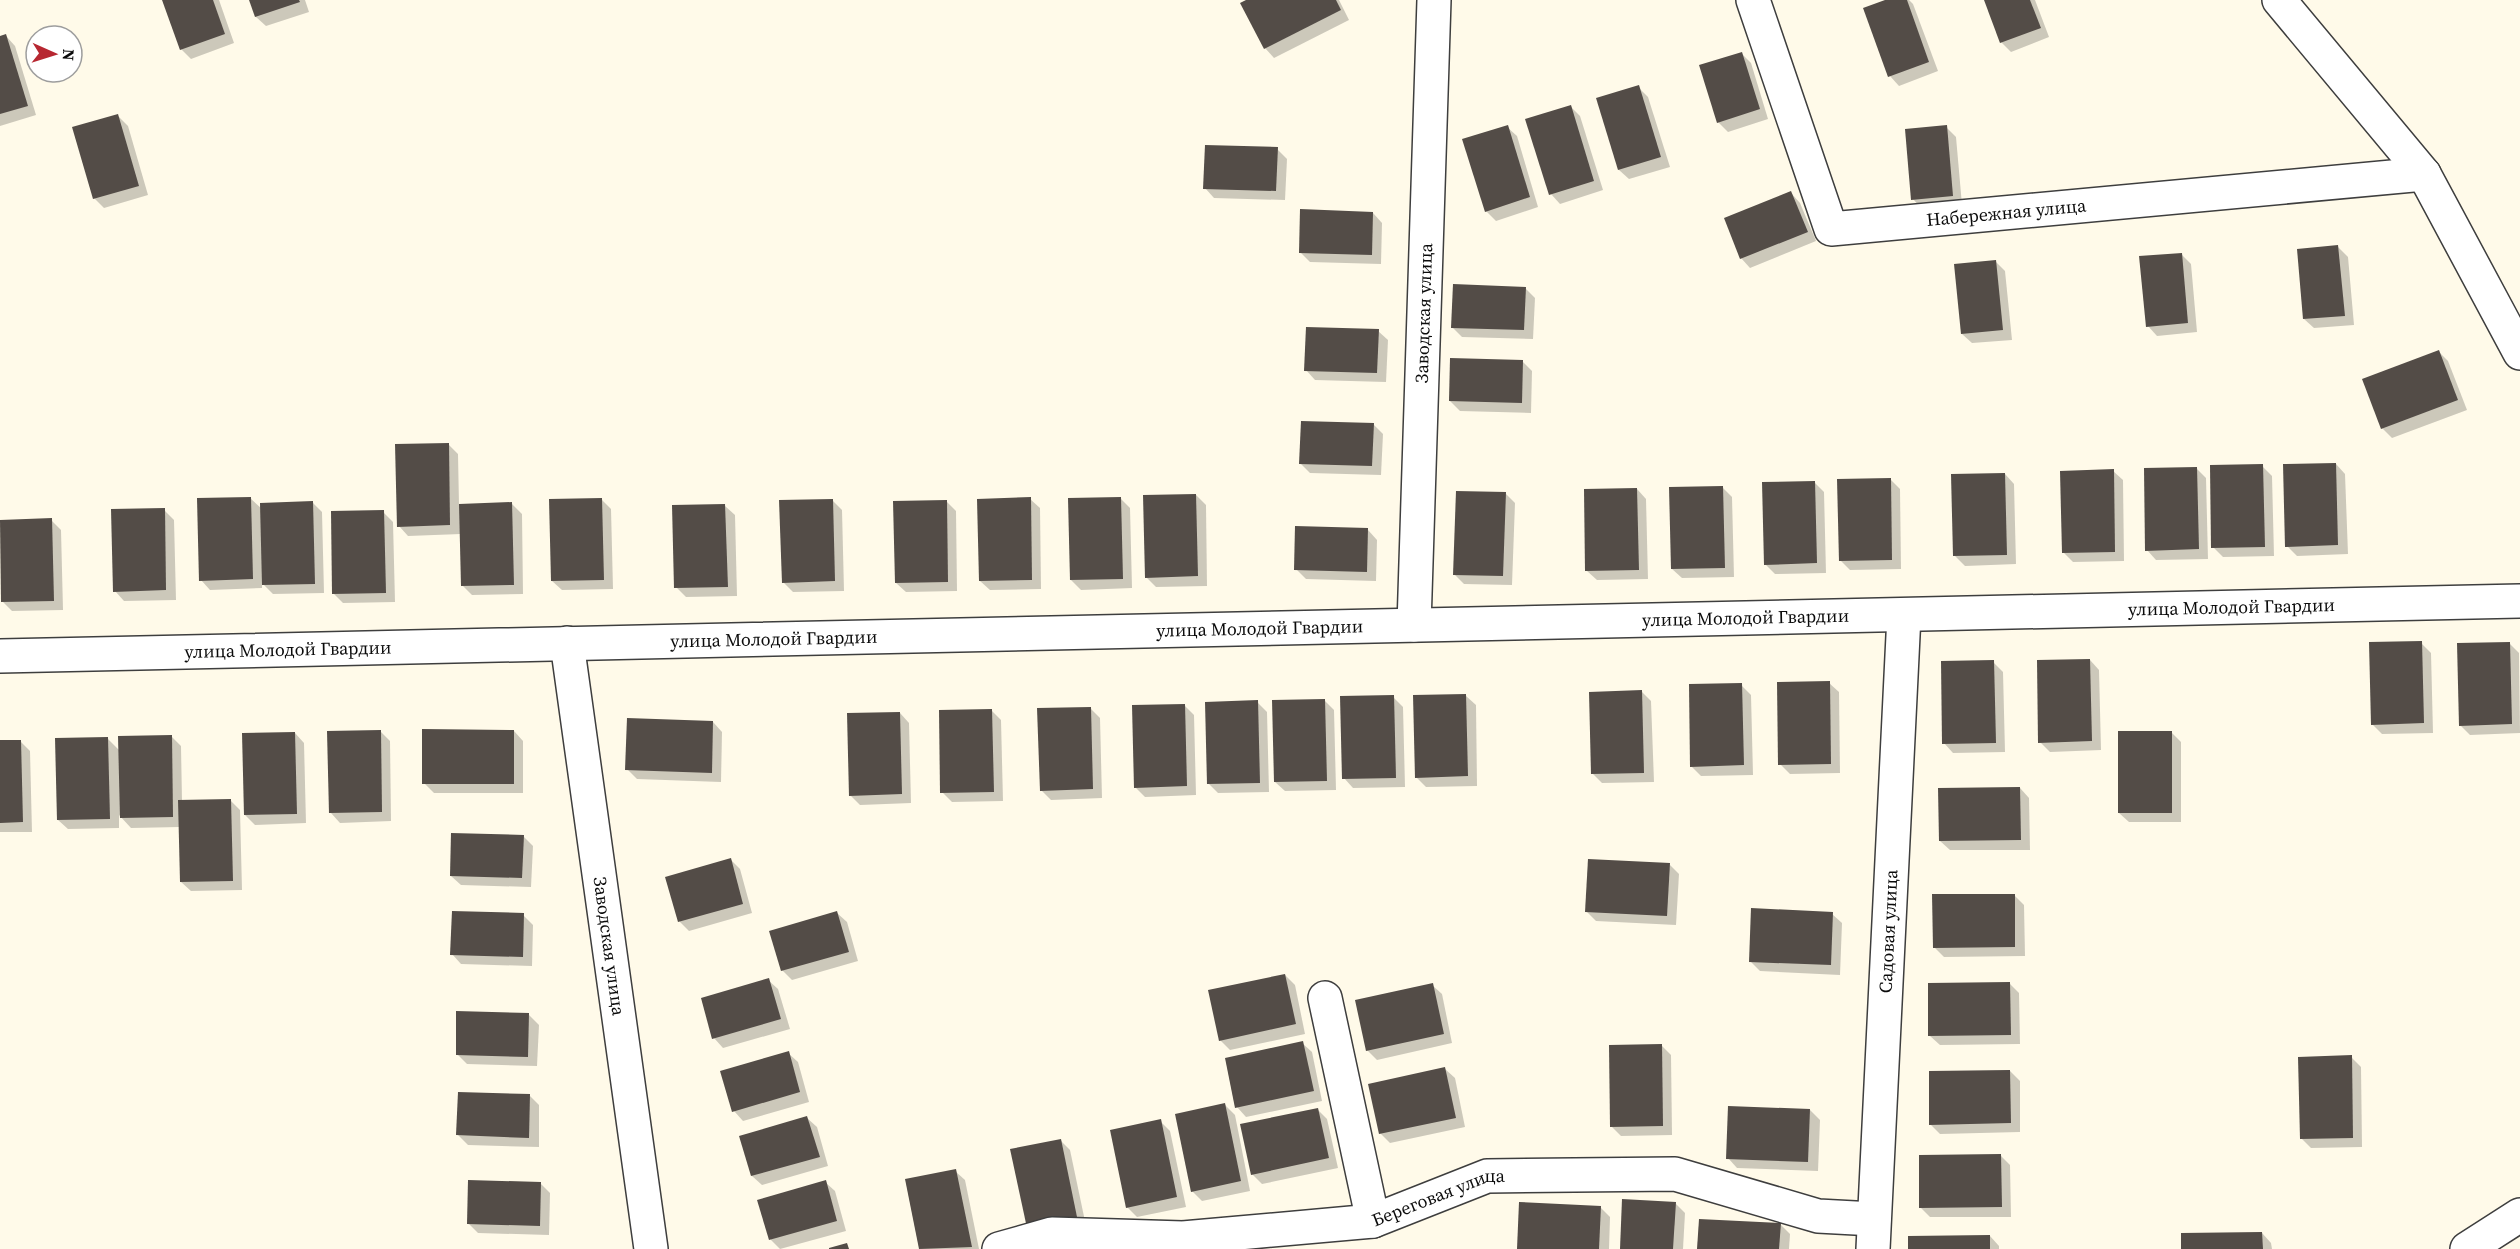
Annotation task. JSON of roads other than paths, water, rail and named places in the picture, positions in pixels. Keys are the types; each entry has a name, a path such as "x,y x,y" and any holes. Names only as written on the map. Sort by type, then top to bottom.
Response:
{"street":[{"name":"Заводская улица","path":"1414,625 1434,0"},
{"name":"Набережная улица","path":"1753,0 1831,229 2424,174"},
{"path":"2280,0 2424,174 2520,353"},
{"name":"улица Молодой Гвардии","path":"0,656 2520,602"},
{"name":"Садовая улица","path":"1874,1234 1905,615"},
{"name":"Заводская улица","path":"567,643 651,1249"},
{"path":"1325,998 1373,1221"},
{"name":"Береговая улица","path":"999,1249 1052,1234 1183,1238 1373,1221 1487,1176 1675,1174 1874,1234"},
{"path":"2467,1249 2520,1215"}]}
